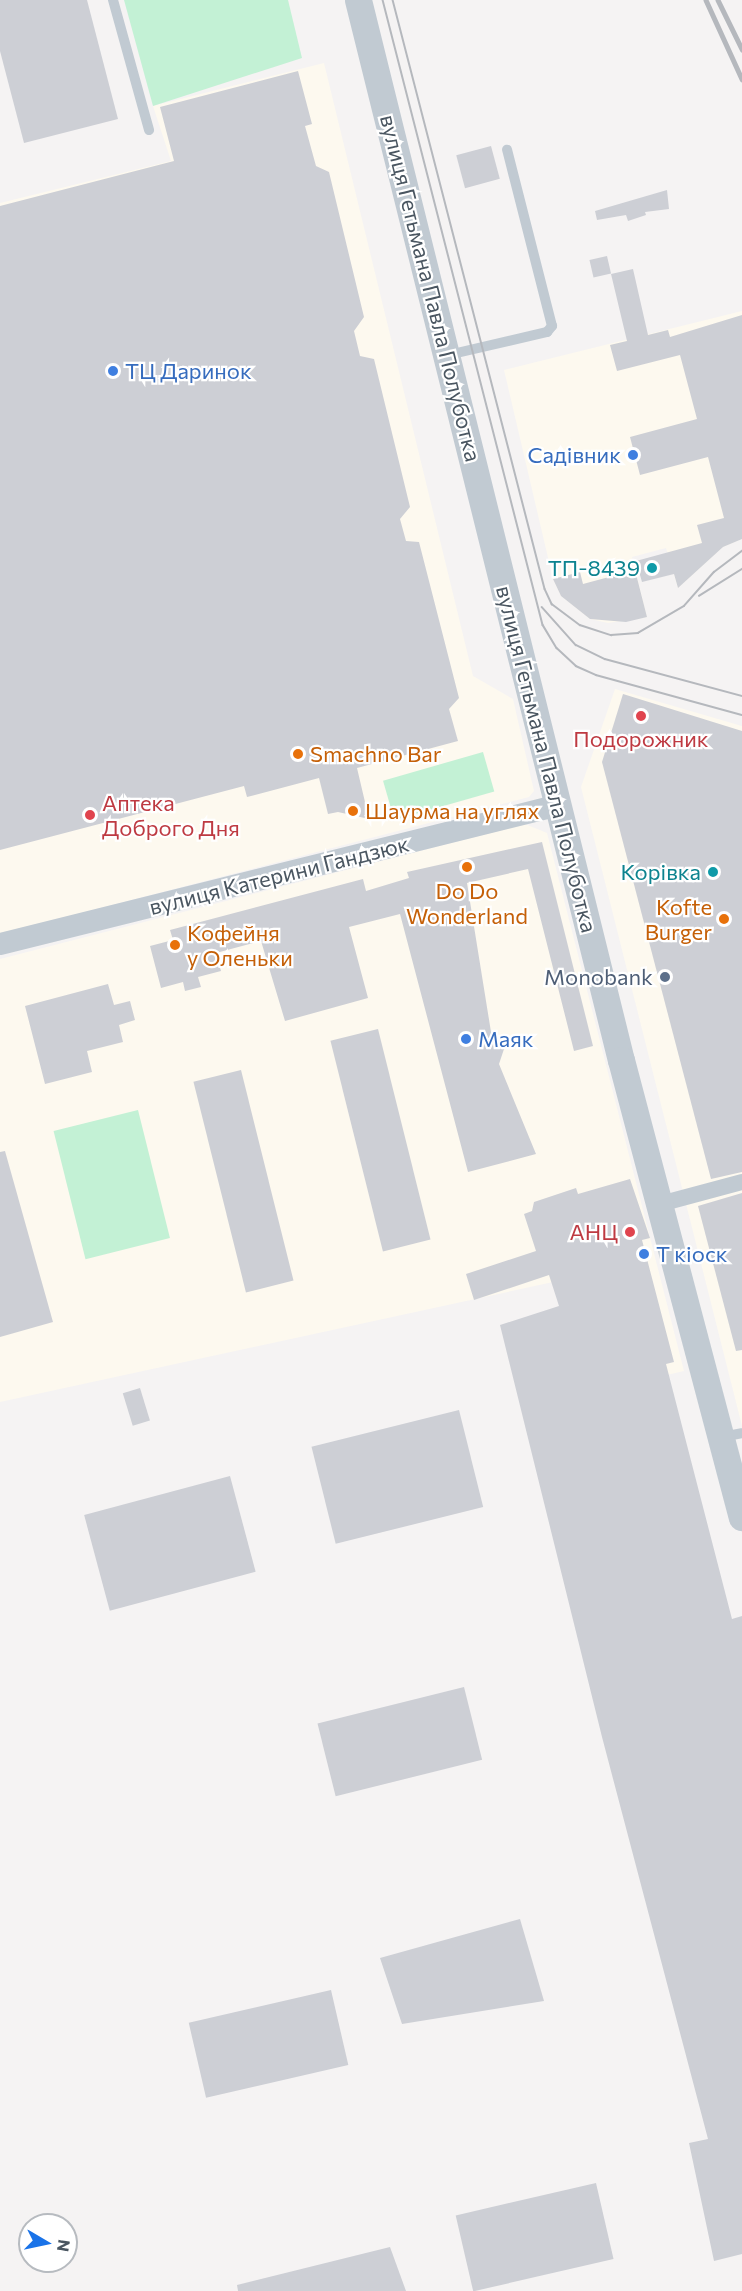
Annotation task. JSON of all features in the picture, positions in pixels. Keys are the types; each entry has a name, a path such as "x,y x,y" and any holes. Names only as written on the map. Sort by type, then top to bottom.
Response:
{"street":[{"name":"вулиця Гетьмана Павла Полуботка","path":"358,0 660,1204 732,1435 742,1517"},
{"name":"вулиця Катерини Гандзюк","path":"0,944 559,805"},
{"path":"660,1204 742,1182"}],"lane":[{"path":"113,0 149,130"},
{"path":"448,355 548,332 552,326 507,150"}],"shaded area":[{"path":"324,63 473,676 513,699 534,791 529,797 0,934 0,203 171,161 153,106"},
{"name":"Садівник","path":"742,311 742,539 723,547 678,588 666,548 632,557 647,617 608,623 590,619 561,596 553,579 504,370"},
{"path":"615,689 742,726 742,1426 581,787"},
{"path":"525,824 547,833 684,1371 658,1377 581,1276 0,1402 0,959"}],"green space":[{"path":"124,0 288,0 302,58 153,106"},
{"path":"483,752 494,791 394,820 383,781"},
{"path":"138,1110 170,1238 86,1259 54,1131"}],"building":[{"path":"0,0 87,0 118,119 24,143 0,51"},
{"name":"ТЦ Даринок","path":"298,71 312,124 305,126 316,166 329,172 364,317 354,331 360,356 374,359 410,507 400,519 406,541 419,542 459,698 449,709 458,741 357,768 369,819 338,812 328,814 319,778 247,797 244,786 0,850 0,206 174,161 160,107"},
{"path":"491,146 500,179 465,188 456,155"},
{"path":"667,190 669,209 645,212 646,215 628,221 626,215 597,220 595,211"},
{"path":"607,256 611,274 594,278 589,260"},
{"path":"633,269 648,335 668,330 670,337 742,315 742,539 723,547 678,588 674,574 642,582 636,561 702,543 697,525 724,518 708,457 640,475 630,437 697,419 680,355 617,371 610,345 627,341 611,274"},
{"path":"635,570 647,617 626,622 590,619 561,596 553,579 580,572 583,584"},
{"path":"623,694 742,731 742,1172 711,1179 602,762"},
{"path":"542,842 593,1046 574,1051 528,869 467,883 491,1032 505,1046 499,1064 536,1154 468,1172 400,914 349,927 368,998 285,1021 261,941 216,953 221,971 198,977 201,987 185,991 183,982 161,988 150,946 173,940 170,930 363,879 366,891 409,878 407,872"},
{"path":"108,984 114,1005 130,1001 135,1020 119,1025 123,1042 87,1051 92,1072 45,1084 25,1006"},
{"path":"378,1029 430,1240 383,1251 330,1041"},
{"path":"241,1070 293,1281 246,1292 193,1082"},
{"path":"5,1151 53,1322 0,1337 0,1152"},
{"path":"630,1179 650,1238 642,1240 674,1362 666,1364 732,1619 742,1616 742,2254 714,2261 689,2143 708,2139 602,1737 500,1325 559,1306 549,1275 474,1300 466,1274 536,1251 524,1214 532,1211 534,1202 576,1188 578,1194"},
{"path":"742,1193 742,1350 736,1351 698,1206"},
{"path":"140,1388 150,1421 133,1426 123,1393"},
{"path":"459,1410 483,1507 336,1544 312,1447"},
{"path":"230,1476 256,1572 110,1611 84,1515"},
{"path":"464,1687 482,1760 336,1796 317,1724"},
{"path":"520,1919 544,2001 402,2024 380,1958"},
{"path":"331,1990 348,2065 206,2098 189,2023"},
{"path":"596,2183 614,2259 473,2291 456,2215"},
{"path":"390,2247 406,2291 238,2291 237,2285"}],"tram line":[{"path":"383,0 543,625 557,648 576,666 596,675 742,715"},
{"path":"393,0 545,589 552,604 580,625 611,635 638,633 684,606 714,572 742,551"},
{"path":"699,596 742,569"},
{"path":"542,607 576,645 605,659 742,696"}],"railway":[{"path":"706,0 742,79"},
{"path":"718,0 742,49"}],"place":[{"name":"ТЦ Даринок","path":"113,371"},
{"name":"Садівник","path":"633,455"},
{"name":"ТП-8439","path":"652,568"},
{"name":"Подорожник","path":"641,716"},
{"name":"Smachno Bar","path":"298,754"},
{"name":"Шаурма на углях","path":"353,811"},
{"name":"Аптека Доброго Дня","path":"90,815"},
{"name":"Do Do Wonderland","path":"467,867"},
{"name":"Корівка","path":"713,872"},
{"name":"Kofte Burger","path":"724,919"},
{"name":"Кофейня у Оленьки","path":"175,945"},
{"name":"Monobank","path":"665,977"},
{"name":"Маяк","path":"466,1039"},
{"name":"АНЦ","path":"630,1232"},
{"name":"Т кіоск","path":"644,1254"}]}
